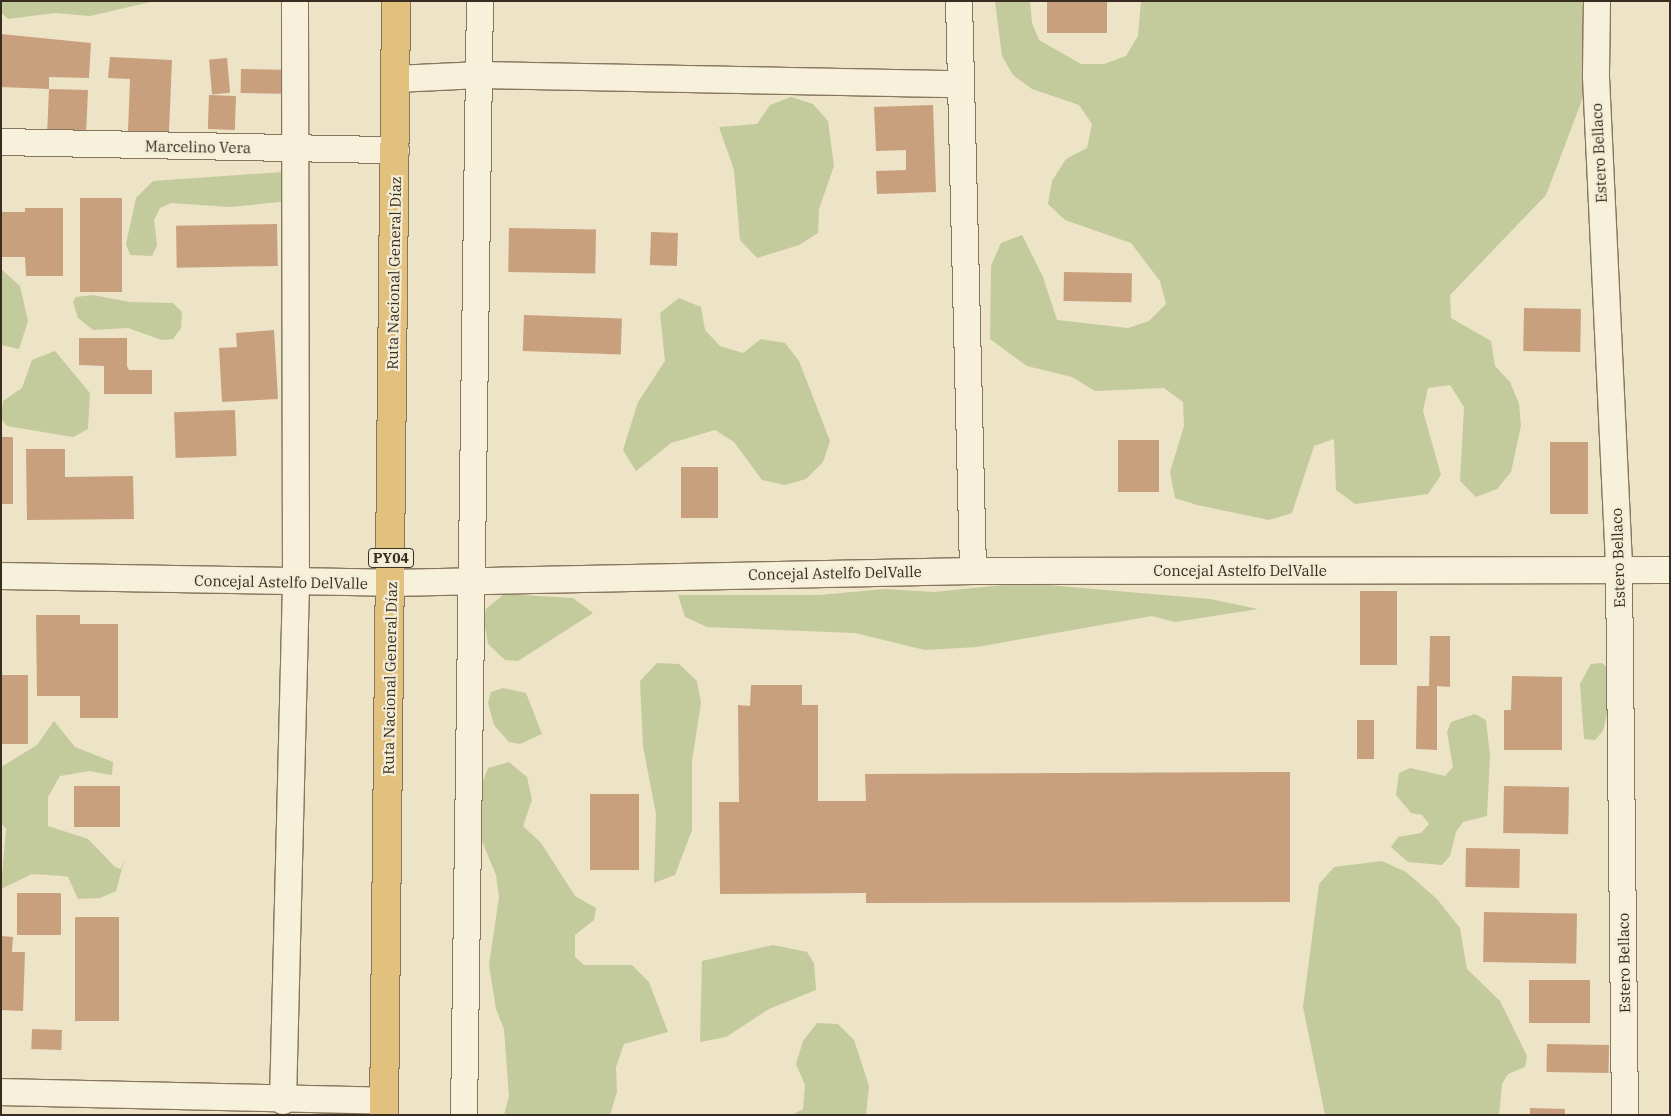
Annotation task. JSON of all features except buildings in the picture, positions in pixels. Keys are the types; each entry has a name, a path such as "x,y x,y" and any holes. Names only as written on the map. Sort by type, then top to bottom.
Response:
{"highway":[{"name":"Ruta Nacional General Díaz","path":"385,1108 396,1"}],"street":[{"path":"283,1101 296,583 295,1"},
{"path":"464,1115 475,580 480,1"},
{"path":"959,1 958,84 973,571"},
{"name":"Estero Bellaco","path":"1597,1 1596,87 1619,571 1625,1115"},
{"path":"396,79 480,74 958,84"},
{"name":"Marcelino Vera","path":"1,142 396,150"},
{"name":"Concejal Astelfo DelValle","path":"1,576 296,583 391,583 973,571 1670,570"},
{"path":"1,1092 283,1101 385,1108"}],"green space":[{"path":"1,1 155,1 90,16 55,13 8,19 1,12"},
{"path":"995,1 1030,1 1032,23 1039,40 1081,64 1104,64 1126,56 1138,36 1141,1 1582,1 1589,40 1587,87 1546,195 1450,295 1451,318 1491,341 1495,366 1510,382 1519,404 1521,426 1511,472 1497,489 1476,497 1460,481 1464,407 1450,385 1428,388 1423,411 1441,475 1428,494 1355,504 1336,490 1334,439 1314,446 1292,513 1269,520 1197,505 1175,498 1170,472 1184,426 1183,402 1164,388 1095,391 1072,377 1027,366 990,339 991,266 1001,243 1022,235 1043,277 1057,320 1128,328 1149,321 1166,304 1160,281 1131,243 1065,220 1048,204 1052,181 1066,159 1087,148 1092,124 1079,105 1032,89 1013,75 1002,56"},
{"path":"791,97 813,104 828,121 834,166 819,209 818,233 799,245 757,258 740,240 734,170 719,127 757,124 770,105"},
{"path":"283,172 289,201 231,207 171,203 160,208 154,220 157,245 152,256 130,255 126,244 136,198 153,181"},
{"path":"1,269 20,286 28,321 19,349 1,345"},
{"path":"93,295 130,302 173,303 182,312 181,328 173,339 162,340 128,328 93,330 78,318 73,302 76,297"},
{"path":"679,298 701,307 705,330 720,346 743,353 761,339 785,343 799,361 830,441 823,462 806,479 785,485 762,480 734,442 715,430 671,443 636,471 623,450 638,402 665,361 660,313"},
{"path":"55,351 90,393 88,429 73,437 7,426 1,419 3,401 22,388 32,360"},
{"path":"1024,583 1210,599 1258,609 1175,622 1152,616 977,647 925,650 855,633 707,627 685,617 678,595 819,595 885,589 934,592"},
{"path":"504,594 573,598 593,613 518,661 505,660 488,644 484,621 486,609"},
{"path":"657,663 679,664 697,681 701,703 692,761 692,830 675,875 654,883 656,814 643,746 640,681"},
{"path":"1602,663 1612,672 1614,684 1603,731 1595,740 1584,739 1580,684 1591,664"},
{"path":"503,688 526,693 542,734 520,744 509,742 494,725 488,703 491,692"},
{"path":"1475,714 1486,720 1490,756 1487,816 1463,822 1456,832 1450,856 1442,865 1408,862 1391,847 1398,837 1421,833 1429,824 1422,815 1411,813 1396,795 1399,773 1410,768 1445,776 1453,767 1447,732 1451,722"},
{"path":"54,721 75,747 113,762 112,775 89,771 60,776 48,797 48,826 88,839 115,867 121,869 125,858 116,891 100,898 78,899 68,877 63,876 32,874 1,889 6,829 1,823 1,767 37,745"},
{"path":"509,762 527,777 532,800 523,826 541,843 575,896 596,908 594,920 575,935 575,957 584,965 632,965 649,982 668,1032 624,1044 616,1067 617,1092 610,1115 504,1115 509,1096 504,1029 496,1009 489,965 499,897 496,875 479,834 480,789 488,768"},
{"path":"1382,861 1406,872 1437,899 1460,928 1467,969 1500,1001 1527,1056 1525,1067 1508,1074 1502,1084 1499,1115 1325,1115 1303,1007 1319,884 1334,867"},
{"path":"773,945 807,952 814,963 816,990 769,1009 726,1037 700,1042 702,961"},
{"path":"817,1023 838,1024 854,1040 869,1086 866,1115 792,1115 803,1109 805,1085 796,1064 803,1041"}]}
